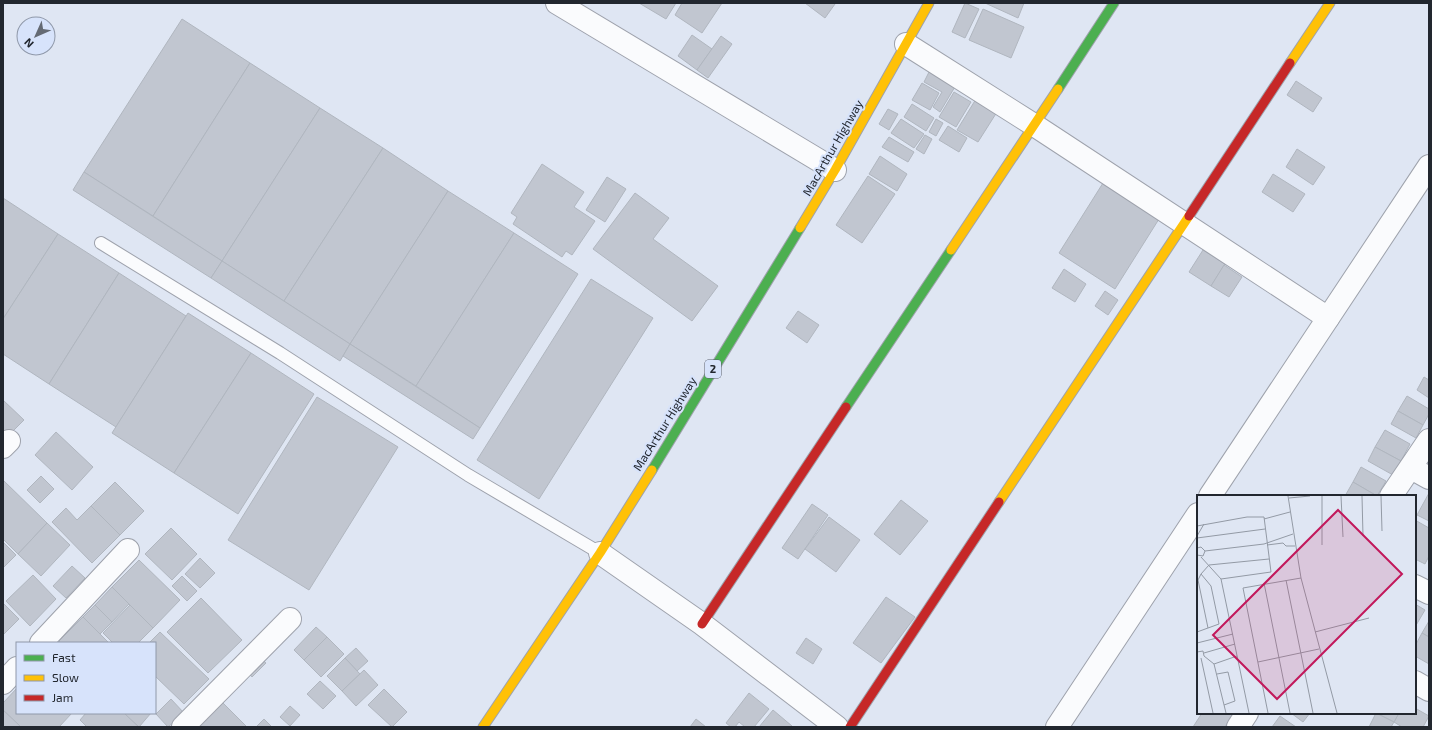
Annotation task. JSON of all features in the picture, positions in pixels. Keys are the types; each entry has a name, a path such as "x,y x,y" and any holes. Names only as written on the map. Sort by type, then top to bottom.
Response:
{"main road":[{"name":"MacArthur Highway","path":"483,727 600,554 835,170 929,3"},
{"path":"702,624 1114,3"},
{"path":"850,727 1330,3"}],"street":[{"path":"557,3 835,170"},
{"path":"906,44 1034,125 1328,318"},
{"path":"1211,495 1429,166"},
{"path":"1393,495 1420,473 1429,440"},
{"path":"1057,727 1197,516"},
{"path":"42,642 128,550"},
{"path":"600,554 702,624 837,727"},
{"path":"1416,586 1429,593"},
{"path":"184,727 290,619"},
{"path":"3,684 16,669"},
{"path":"1416,683 1429,690"},
{"path":"1238,727 1246,714"}],"lane":[{"path":"102,243 280,353 468,475 600,554"}],"building":[{"path":"639,3 676,3 666,19"},
{"path":"682,3 722,3 702,33 675,15"},
{"path":"805,3 833,3 835,4 825,18"},
{"path":"965,3 979,9 965,38 952,32"},
{"path":"985,3 1024,3 1018,18"},
{"path":"983,9 1024,27 1011,58 969,40"},
{"path":"182,19 250,63 153,216 84,172"},
{"path":"692,35 712,49 697,70 678,56"},
{"path":"721,36 732,44 708,78 697,70"},
{"path":"250,63 320,108 222,261 153,216"},
{"path":"930,70 956,85 940,112 933,107 942,92 924,82"},
{"path":"1296,81 1322,98 1313,112 1287,95"},
{"path":"922,83 939,93 930,110 912,100"},
{"path":"954,92 971,102 956,127 939,117"},
{"path":"976,99 997,112 978,142 957,130"},
{"path":"912,104 934,118 926,131 904,117"},
{"path":"320,108 383,148 284,301 222,261"},
{"path":"888,109 898,114 889,130 879,124"},
{"path":"901,119 924,134 914,148 891,133"},
{"path":"936,119 943,123 936,136 929,132"},
{"path":"948,126 967,138 959,152 939,140"},
{"path":"925,135 932,139 924,154 916,149"},
{"path":"889,137 914,152 908,162 882,147"},
{"path":"383,148 448,191 350,344 284,301"},
{"path":"1297,149 1325,167 1313,185 1286,167"},
{"path":"880,156 907,174 897,191 869,174"},
{"path":"542,164 584,192 574,207 595,221 572,255 566,251 562,257 513,224 517,217 511,213"},
{"path":"84,172 222,261 211,278 73,190"},
{"path":"1273,174 1305,194 1293,212 1262,192"},
{"path":"868,176 895,194 862,243 836,225"},
{"path":"607,177 626,189 605,222 586,210"},
{"path":"1103,183 1159,219 1115,289 1059,253"},
{"path":"448,191 514,233 416,386 350,344"},
{"path":"635,193 669,218 653,239 718,286 692,321 593,249"},
{"path":"3,198 58,234 3,319"},
{"path":"514,233 578,274 480,428 416,386"},
{"path":"58,234 119,273 49,384 3,354 3,319"},
{"path":"1203,250 1225,264 1211,286 1189,272"},
{"path":"222,261 350,344 340,361 211,278"},
{"path":"1224,265 1242,277 1229,297 1211,286"},
{"path":"1064,269 1086,284 1075,302 1052,288"},
{"path":"119,273 186,316 116,427 49,384"},
{"path":"591,279 653,318 539,499 477,460"},
{"path":"1105,291 1118,300 1108,315 1095,306"},
{"path":"798,311 819,325 807,343 786,328"},
{"path":"188,313 251,353 174,473 112,433"},
{"path":"350,344 480,428 473,439 343,356"},
{"path":"251,353 314,394 238,514 174,473"},
{"path":"1424,377 1429,380 1429,398 1417,390"},
{"path":"1407,396 1429,409 1429,414 1423,425 1398,411"},
{"path":"317,397 398,447 309,590 228,540"},
{"path":"3,400 24,420 9,435 3,430"},
{"path":"1398,411 1423,425 1416,438 1391,424"},
{"path":"1385,430 1410,444 1401,461 1375,447"},
{"path":"56,432 93,467 72,490 35,455"},
{"path":"1375,447 1401,461 1393,475 1368,461"},
{"path":"1361,467 1386,481 1378,495 1353,482"},
{"path":"41,476 54,489 40,503 27,490"},
{"path":"3,480 47,523 18,554 3,539"},
{"path":"115,482 144,511 120,535 91,506"},
{"path":"1353,482 1375,495 1346,495"},
{"path":"1429,493 1429,521 1417,515"},
{"path":"901,500 928,521 900,555 874,534"},
{"path":"812,504 828,515 798,559 782,548"},
{"path":"91,506 120,535 92,563 52,522 66,508 77,520"},
{"path":"829,517 860,540 836,572 805,549"},
{"path":"1416,521 1429,528 1429,556 1425,564 1416,560"},
{"path":"47,523 70,545 41,576 18,554"},
{"path":"171,528 197,554 172,580 145,554"},
{"path":"3,542 16,555 3,568"},
{"path":"200,558 215,573 200,588 185,574"},
{"path":"139,560 180,600 153,628 112,587"},
{"path":"72,566 85,578 66,598 53,586"},
{"path":"33,575 56,599 30,626 6,601"},
{"path":"182,576 197,591 187,601 172,586"},
{"path":"112,587 129,604 112,622 95,605"},
{"path":"886,597 915,617 881,663 853,643"},
{"path":"201,598 242,640 208,673 167,632"},
{"path":"3,603 19,619 3,635"},
{"path":"95,605 112,622 100,634 83,617"},
{"path":"130,605 153,628 139,642 112,642 103,633"},
{"path":"1416,605 1425,610 1416,625"},
{"path":"83,617 108,642 60,642 59,641"},
{"path":"1429,621 1429,637 1422,633"},
{"path":"316,627 327,637 304,660 294,650"},
{"path":"160,632 209,679 184,704 156,677 156,642 150,642"},
{"path":"1422,633 1429,637 1429,664 1416,657 1416,644"},
{"path":"327,637 344,654 321,677 304,660"},
{"path":"806,638 822,649 813,664 796,653"},
{"path":"356,648 368,661 357,671 345,658"},
{"path":"258,656 266,663 252,677 245,669"},
{"path":"345,658 360,674 342,691 327,676"},
{"path":"364,670 378,685 356,706 342,691"},
{"path":"320,681 336,696 323,709 307,694"},
{"path":"16,689 16,714 71,714 59,727 21,727 3,710 3,703"},
{"path":"384,689 407,712 392,727 368,705"},
{"path":"749,693 769,709 754,727 745,727 739,722 735,727 731,727 726,723"},
{"path":"171,699 184,713 168,727 156,714"},
{"path":"221,701 247,727 196,727"},
{"path":"290,706 300,715 290,726 280,717"},
{"path":"1416,709 1429,716 1423,727 1402,727 1394,722 1398,714 1416,714"},
{"path":"3,710 21,727 3,727"},
{"path":"773,710 792,726 792,727 759,727"},
{"path":"85,714 125,714 139,727 87,727 80,720"},
{"path":"125,714 150,714 139,727"},
{"path":"1201,714 1233,714 1225,727 1193,727"},
{"path":"1292,714 1309,714 1303,722"},
{"path":"1376,714 1394,722 1391,727 1369,727"},
{"path":"1378,714 1398,714 1394,722"},
{"path":"1280,716 1296,727 1272,727"},
{"path":"264,719 272,727 256,727"},
{"path":"696,719 706,727 690,727"}],"traffic: fast":[{"path":"1058,89 1114,3"},
{"path":"652,470 800,228"},
{"path":"846,407 951,250"}],"traffic: slow":[{"path":"800,228 835,170 929,3"},
{"path":"1290,63 1330,3"},
{"path":"951,250 1058,89"},
{"path":"999,502 1189,216"},
{"path":"483,727 600,553 652,470"}],"traffic: jam":[{"path":"1189,216 1290,63"},
{"path":"702,624 846,407"},
{"path":"850,727 999,502"}]}
